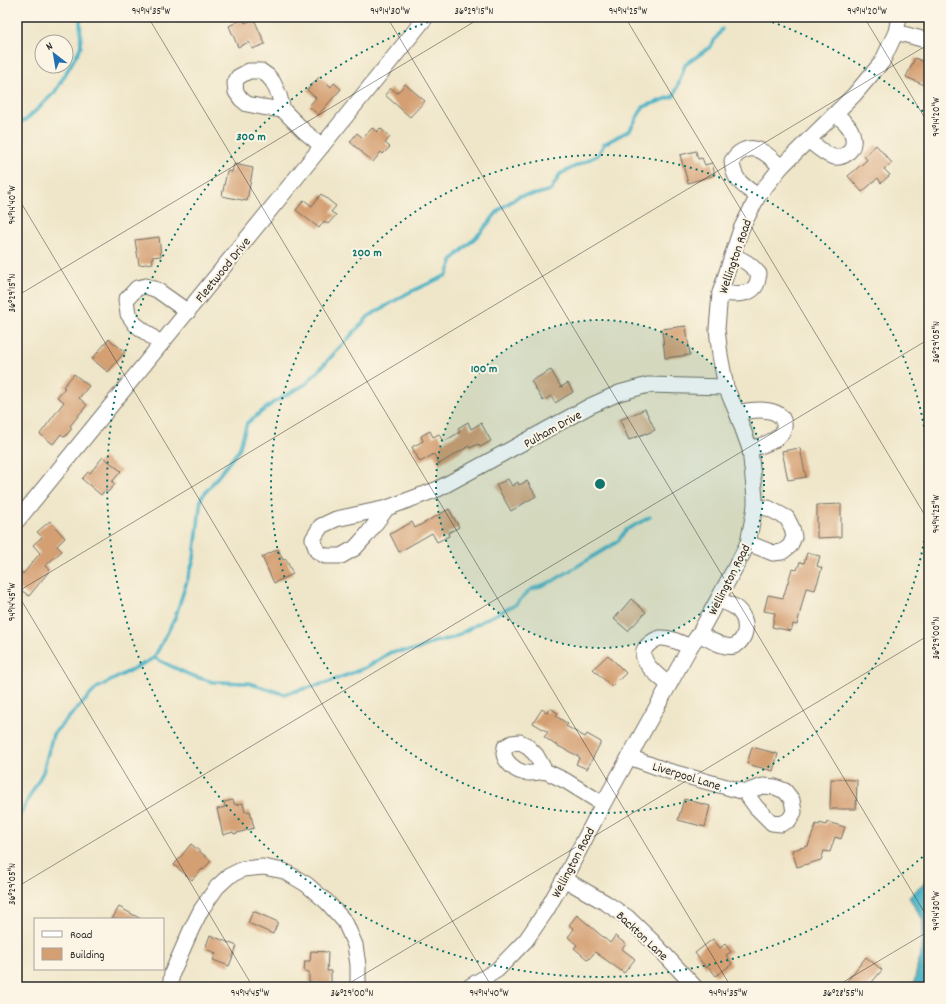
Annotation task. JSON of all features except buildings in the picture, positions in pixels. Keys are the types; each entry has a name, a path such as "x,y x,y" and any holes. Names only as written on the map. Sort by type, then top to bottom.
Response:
{"street":[{"name":"Fleetwood Drive","path":"17,521 426,17"},
{"name":"Wellington Road","path":"470,987 497,970 526,940 546,911 603,804 669,684 718,600 748,543 755,507 750,449 726,387 717,329 720,293 740,229 758,196 781,167 835,114 882,62 896,32 899,17"},
{"path":"896,32 929,41"},
{"path":"283,110 322,146"},
{"path":"808,140 832,157 841,157 848,153 853,145 853,138 850,129 845,122 835,114"},
{"path":"758,196 746,188 737,179 733,170 732,160 739,153 757,149 766,153 781,167"},
{"path":"720,293 743,294 750,291 757,284 759,274 752,265 742,259 732,256"},
{"path":"161,344 135,324 128,314 126,300 137,288 146,286 157,290 188,312"},
{"name":"Pulham Drive","path":"387,508 355,548 341,556 325,556 317,551 313,539 321,526 336,519 387,508 438,489 590,406 619,393 648,385 726,387"},
{"path":"737,413 763,410 773,412 781,416 784,422 784,429 779,437 750,449"},
{"path":"748,543 773,553 782,552 790,546 794,537 788,518 768,508 755,507"},
{"path":"699,634 721,645 733,646 742,640 745,632 745,620 733,606 718,600"},
{"path":"669,684 649,666 644,656 645,648 652,641 660,638 671,639 690,647"},
{"name":"Liverpool Lane","path":"629,757 668,771 745,792"},
{"path":"545,771 566,781 603,804"},
{"path":"170,987 172,973 191,930 201,910 217,887 228,876 243,868 263,867 284,871 306,884 328,902 345,922 355,945 358,965 358,987"},
{"name":"Backton Lane","path":"564,879 627,917 653,942 695,987"}],"water":[{"path":"929,863 929,987 913,987 921,949 923,920 909,896 924,884"}],"waterway":[{"path":"17,123 26,120 55,92 81,47 80,17"},
{"path":"17,820 43,772 53,734 97,688 154,658 175,618 194,559 201,498 239,450 247,423 274,402 306,384 369,316 408,293 447,275 453,259 482,231 499,210 519,196 537,194 551,190 560,174 598,155 604,144 630,130 643,107 674,96 685,65 710,47 722,29"},
{"path":"154,658 190,675 213,682 248,683 284,694 326,683 365,668 391,652 416,650 434,642 453,638 486,619 515,605 530,590 553,581 617,542 626,530 650,517"}]}
